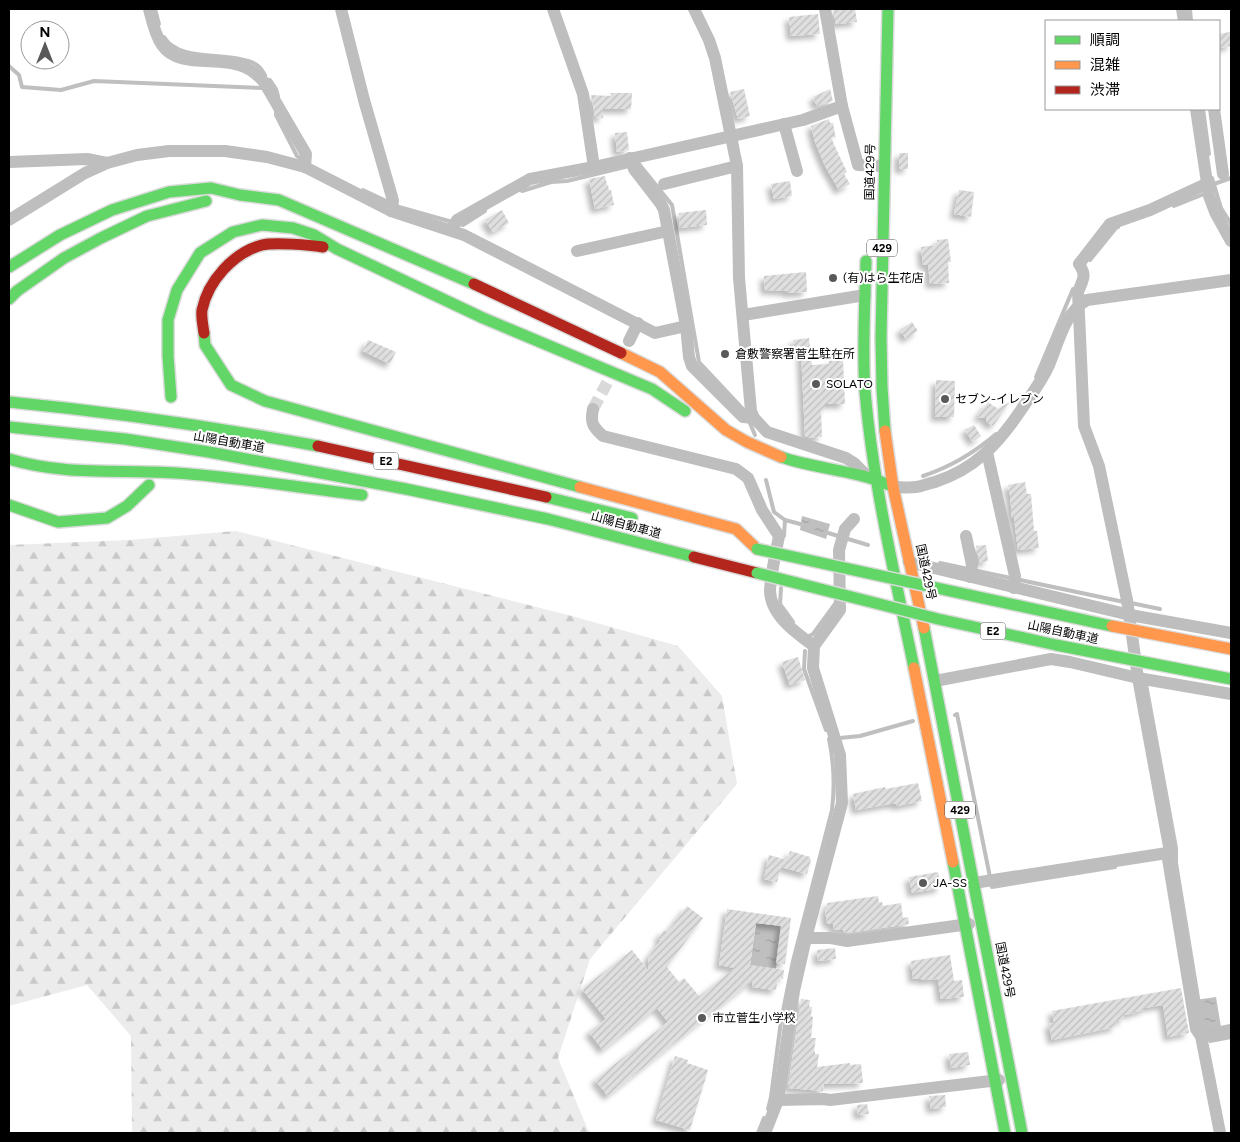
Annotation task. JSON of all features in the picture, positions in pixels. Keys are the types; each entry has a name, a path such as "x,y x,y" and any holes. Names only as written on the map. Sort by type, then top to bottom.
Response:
{"highway":[{"name":"国道429号","path":"888,9 884,166 882,388 886,440 909,562 935,681 1022,1133"},
{"path":"9,267 60,235 112,210 169,192 211,188 240,195 279,200 495,293 660,372 726,430 747,442 799,464 871,478 894,487"},
{"path":"9,299 17,291 64,258 147,216 194,203 240,195"},
{"path":"171,397 168,320 177,290 200,253 232,232 262,225 293,228 314,234 337,249 483,318 652,389 738,450"},
{"path":"337,249 310,245 263,245 242,254 214,280 202,311 205,345 231,384 265,401 736,530 757,548"},
{"name":"429","path":"866,245 865,389 873,492 944,815 1005,1133"},
{"name":"山陽自動車道","path":"9,402 129,414 222,428 410,466 537,494 642,520"},
{"name":"山陽自動車道","path":"9,427 125,439 209,452 406,489 548,519 938,619 1056,645 1231,679"},
{"path":"9,460 61,471 176,473 375,497"},
{"path":"9,505 58,522 107,518 127,506 149,485"},
{"path":"873,492 894,487"},
{"path":"404,500 548,519"},
{"name":"山陽自動車道","path":"738,544 1062,616 1231,649"}],"street":[{"path":"149,9 157,37 163,47 173,56 184,59 237,64 256,73 264,82 277,105 306,163"},
{"path":"341,9 392,207"},
{"path":"553,9 583,94 594,167"},
{"path":"694,9 709,40 715,58 737,166 739,278 751,411 750,418"},
{"path":"824,9 842,106 858,165 884,166"},
{"path":"454,225 530,179 594,167 632,164 731,136 803,120 842,106"},
{"path":"1196,110 1215,176"},
{"path":"1214,110 1215,212 1231,241"},
{"path":"784,124 797,171"},
{"path":"9,220 77,178 107,163 137,155 169,151 216,150 306,163 392,207 454,225 464,235 655,333 686,326"},
{"path":"9,162 87,160 107,163"},
{"path":"632,164 661,204 668,231 692,366 725,400 767,432 846,458 871,478"},
{"path":"664,184 737,166"},
{"path":"1215,176 1150,210 1110,224 1078,264 1083,270 1084,276 1078,292 1078,305 1084,426 1099,466 1129,607 1138,678 1170,852 1168,857 1196,1029 1208,1035 1231,1030"},
{"path":"577,251 668,231"},
{"path":"894,487 918,487 945,478 968,468 987,452 1007,430 1036,388 1049,366 1069,316 1078,305 1087,300 1231,280"},
{"path":"743,315 865,295"},
{"path":"629,341 638,324"},
{"path":"593,409 591,418 594,428 602,436 736,469 748,478 762,510 779,536 770,590 772,602 779,615 798,635 814,646"},
{"path":"987,452 1015,582"},
{"path":"765,1133 778,1100 794,990 842,803 840,756 813,668 814,646 840,610 839,550 845,529 854,518"},
{"path":"966,536 971,572"},
{"path":"909,562 971,572 1129,607 1231,633"},
{"path":"935,681 1050,659 1138,678 1231,694"},
{"path":"974,883 1168,857"},
{"path":"806,938 831,938 846,942 981,922"},
{"path":"1208,1035 1220,1133"},
{"path":"778,1100 830,1100 1012,1078"}],"green space":[{"path":"236,531 572,616 678,646 722,696 737,784 590,959 558,1058 588,1130 592,1133 132,1133 131,1036 87,985 9,1006 9,545 129,540"}],"water":[{"path":"802,516 830,524 826,539 800,530"},
{"path":"756,923 781,926 776,969 750,965"},
{"path":"1216,997 1221,1027 1204,1030 1200,1027 1195,1000"}],"building":[{"path":"833,9 855,9 857,22 836,24"},
{"path":"818,14 820,34 791,36 789,17"},
{"path":"1230,32 1231,46 1220,48 1220,34"},
{"path":"744,89 750,116 738,119 730,92"},
{"path":"830,89 833,101 817,106 813,97"},
{"path":"611,93 632,93 631,109 603,109 603,118 595,117 591,95 611,96"},
{"path":"829,119 830,123 833,123 836,137 831,138 847,172 844,174 850,184 839,190 825,166 815,142 811,126"},
{"path":"627,132 629,150 617,152 615,133"},
{"path":"899,153 908,153 908,169 899,169"},
{"path":"605,176 609,190 611,190 614,205 595,209 589,179"},
{"path":"790,181 792,196 774,199 771,184"},
{"path":"959,190 974,192 971,217 954,214"},
{"path":"502,210 509,223 493,232 485,220"},
{"path":"706,210 707,225 680,228 679,213"},
{"path":"948,239 951,262 948,262 949,283 930,284 928,264 923,265 921,247 937,245 937,240"},
{"path":"806,272 807,292 787,293 787,291 765,290 764,276"},
{"path":"912,322 918,331 906,339 900,330"},
{"path":"809,338 812,365 829,364 829,361 843,360 845,404 825,404 825,409 821,410 822,437 811,438 805,436 801,350 794,351 793,340"},
{"path":"368,340 396,352 390,364 363,351"},
{"path":"936,380 955,381 954,417 935,417"},
{"path":"1011,401 993,426 986,421 986,418 977,417 988,402 998,409"},
{"path":"974,425 981,436 973,442 965,430"},
{"path":"1025,482 1027,494 1031,494 1034,531 1037,531 1039,548 1018,550 1008,485"},
{"path":"986,545 988,561 980,563 976,546"},
{"path":"798,657 805,680 790,685 782,662"},
{"path":"918,783 922,801 897,806 896,804 890,804 856,810 853,794 885,787 886,789"},
{"path":"790,851 810,857 811,860 807,874 781,867 777,882 764,879 769,855 787,860"},
{"path":"938,872 941,888 912,893 909,877"},
{"path":"878,896 879,902 882,902 883,906 901,903 903,918 908,917 909,924 847,933 843,929 834,930 833,924 827,923 825,909 828,909 827,903"},
{"path":"687,906 703,918 667,967 679,982 684,978 699,996 735,968 719,965 727,909 791,918 785,964 776,963 781,926 756,923 750,965 784,970 783,979 778,978 776,990 752,987 753,980 608,1096 595,1080 668,1022 657,1008 603,1050 589,1032 606,1019 582,989 632,950 648,970 648,958 661,940 658,938 664,930 667,932"},
{"path":"835,948 836,959 818,961 817,950"},
{"path":"950,955 954,981 962,980 964,997 941,999 938,979 913,979 911,961"},
{"path":"1181,988 1189,1033 1168,1037 1163,1005 1144,1008 1144,1010 1135,1013 1123,1015 1124,1020 1115,1021 1116,1027 1052,1040 1049,1024 1054,1023 1052,1011"},
{"path":"801,999 810,1000 809,1007 812,1007 811,1038 816,1038 814,1051 815,1054 819,1054 817,1067 850,1063 850,1065 861,1064 863,1083 824,1084 823,1091 788,1088"},
{"path":"968,1052 970,1065 951,1068 949,1054"},
{"path":"675,1056 688,1060 687,1063 708,1070 690,1130 656,1120"},
{"path":"945,1095 946,1107 931,1109 929,1096"},
{"path":"867,1104 869,1114 858,1115 857,1105"}],"waterway":[{"path":"155,9 159,24"},
{"path":"1190,9 1191,20"},
{"path":"164,37 170,44 188,52 231,57 252,62 265,75"},
{"path":"9,66 19,75 22,87 61,90 94,81 263,88"},
{"path":"270,80 278,96"},
{"path":"276,110 276,115 297,156 303,160"},
{"path":"1203,110 1209,154"},
{"path":"636,164 639,164 672,205 699,362 744,410"},
{"path":"522,191 551,182 567,181 629,166"},
{"path":"1212,178 1221,208 1231,224"},
{"path":"1214,184 1231,178"},
{"path":"363,190 399,207 463,225 485,211"},
{"path":"1174,206 1204,194"},
{"path":"1090,260 1118,227"},
{"path":"1036,377 1073,289"},
{"path":"749,421 755,435"},
{"path":"923,476 961,459 996,434"},
{"path":"766,480 774,512 785,520 784,536"},
{"path":"785,520 804,525"},
{"path":"825,532 868,545"},
{"path":"940,563 1124,602"},
{"path":"781,588 780,604 793,622"},
{"path":"1131,603 1160,609"},
{"path":"809,636 813,634 835,604"},
{"path":"805,651 804,669 826,730"},
{"path":"1146,684 1176,848 1176,863 1199,1004"},
{"path":"955,715 957,714 992,887 1115,867"},
{"path":"840,738 860,736 913,721"},
{"path":"768,1109 781,1021 793,961 832,810 834,774 829,739"},
{"path":"1210,1041 1231,1037"},
{"path":"758,1133 764,1118"}],"tunnel":[{"path":"593,409 615,368"}],"traffic: fast":[{"path":"885,431 881,338 888,9"},
{"path":"9,267 60,235 112,210 169,192 211,188 240,195 279,200 474,284"},
{"path":"9,299 17,291 64,258 101,238 147,216 206,201"},
{"path":"171,397 168,320 177,290 200,253 233,232 262,225 293,228 314,235 337,249 483,318 652,389 685,411"},
{"path":"866,261 865,391 873,461 885,530 914,668"},
{"path":"204,333 205,345 231,385 265,401 580,487"},
{"path":"9,402 87,410 318,446"},
{"path":"9,427 125,439 209,452 406,489 548,519 694,557"},
{"path":"781,457 863,476 889,485"},
{"path":"9,459 51,468 199,475 362,495"},
{"path":"9,505 58,522 107,518 127,506 149,485"},
{"path":"546,497 632,518"},
{"path":"757,549 1112,626"},
{"path":"757,573 938,619 1056,645 1231,679"},
{"path":"924,628 1022,1133"},
{"path":"953,862 1005,1133"}],"traffic: slow":[{"path":"621,353 660,372 726,430 747,442 781,457"},
{"path":"885,431 893,487 924,628"},
{"path":"580,487 736,529 757,549"},
{"path":"1112,626 1231,649"},
{"path":"914,668 953,862"}],"traffic: jam":[{"path":"204,333 202,310 205,299 223,270 241,254 268,244 323,247"},
{"path":"474,284 621,353"},
{"path":"318,446 546,497"},
{"path":"694,557 757,573"}],"place":[{"name":"(有)はら生花店","path":"833,278"},
{"name":"倉敷警察署菅生駐在所","path":"725,354"},
{"name":"SOLATO","path":"816,384"},
{"name":"セブン-イレブン","path":"945,399"},
{"name":"JA-SS","path":"923,883"},
{"name":"市立菅生小学校","path":"702,1018"}]}
